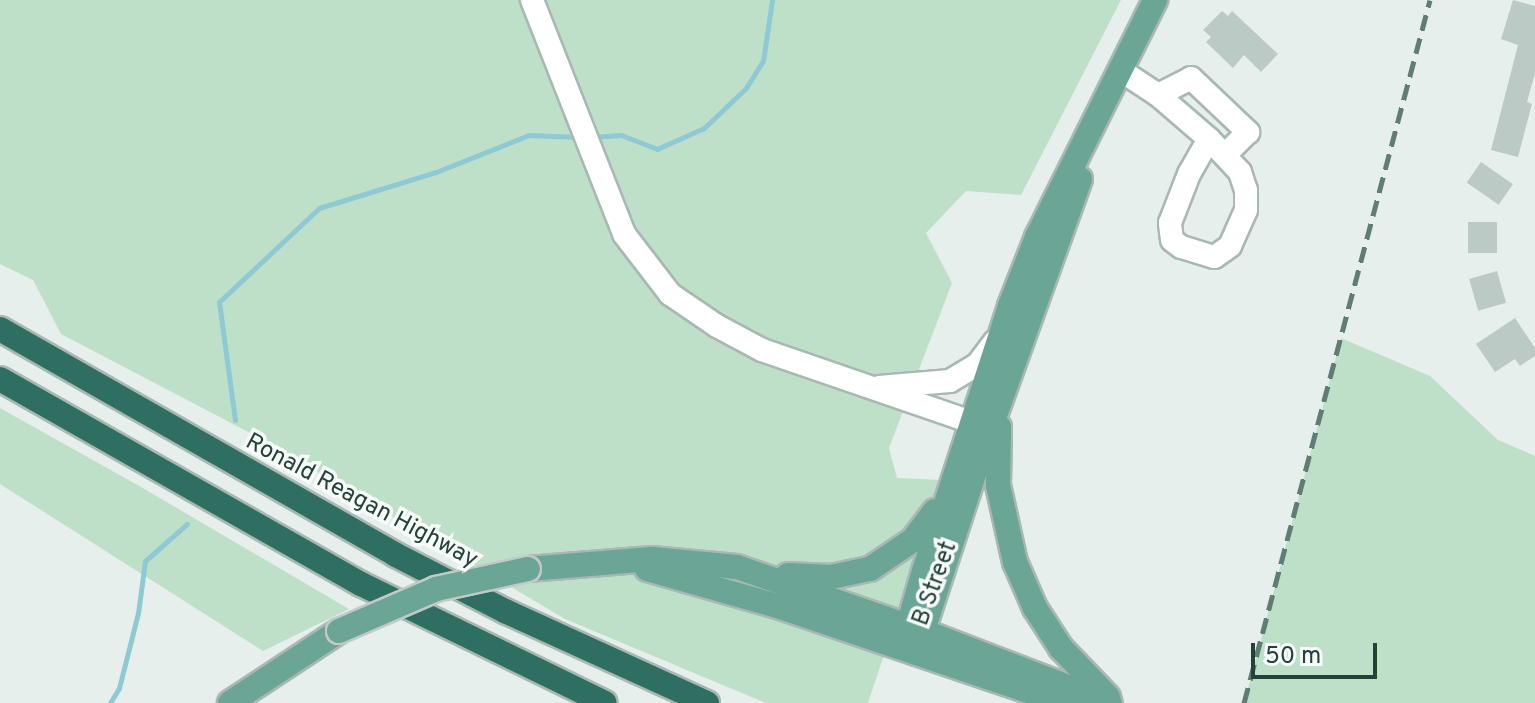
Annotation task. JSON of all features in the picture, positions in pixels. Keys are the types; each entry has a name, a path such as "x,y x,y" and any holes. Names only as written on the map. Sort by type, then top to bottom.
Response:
{"highway":[{"name":"Ronald Reagan Highway","path":"0,329 396,555 560,637 707,703"},
{"path":"0,379 361,584 605,703"}],"main road":[{"name":"B Street","path":"913,635 951,481 1037,237 1155,0"},
{"name":"B Street","path":"913,635 1120,70"},
{"path":"1004,393 998,485 1015,562 1035,608 1061,648 1112,703"},
{"path":"230,703 339,631 436,589 528,569 681,560 809,577 870,569 913,540 951,481"},
{"path":"609,564 675,575 913,635 1064,703"},
{"path":"737,567 913,635 1112,703"}],"street":[{"path":"532,0 624,234 670,294 717,326 762,350 971,422"},
{"path":"1120,70 1158,95 1217,147 1240,172 1246,190 1246,210 1230,246 1214,257 1199,254 1172,240 1170,223 1189,174 1217,147 1248,132 1191,78 1158,95"},
{"path":"871,388 950,381 977,365 1001,333"}],"green space":[{"path":"0,0 1121,0 1021,195 966,191 926,233 952,283 889,448 897,478 942,480 868,703 766,703 565,619 260,438 61,334 33,280 0,264"},
{"path":"1341,338 1430,376 1498,440 1535,456 1535,703 1244,703"},
{"path":"0,408 349,609 263,651 0,484"}],"building":[{"path":"1513,0 1535,6 1535,73 1527,102 1532,104 1518,157 1491,150 1518,45 1501,39"},
{"path":"1222,11 1228,16 1232,11 1278,54 1261,72 1244,55 1233,68 1206,42 1211,37 1203,30"},
{"path":"1481,162 1513,184 1499,205 1467,182"},
{"path":"1468,222 1497,222 1497,253 1468,253"},
{"path":"1497,271 1506,303 1478,311 1469,279"},
{"path":"1515,318 1535,348 1535,356 1520,366 1515,359 1495,372 1476,344"}],"waterway":[{"path":"592,137 621,135 657,149 704,128 746,88 763,61 772,0"},
{"path":"235,420 219,302 319,208 436,172 529,135 578,137"},
{"path":"110,703 119,688 138,613 145,561 187,524"}],"railway":[{"path":"1244,703 1430,0"}]}
